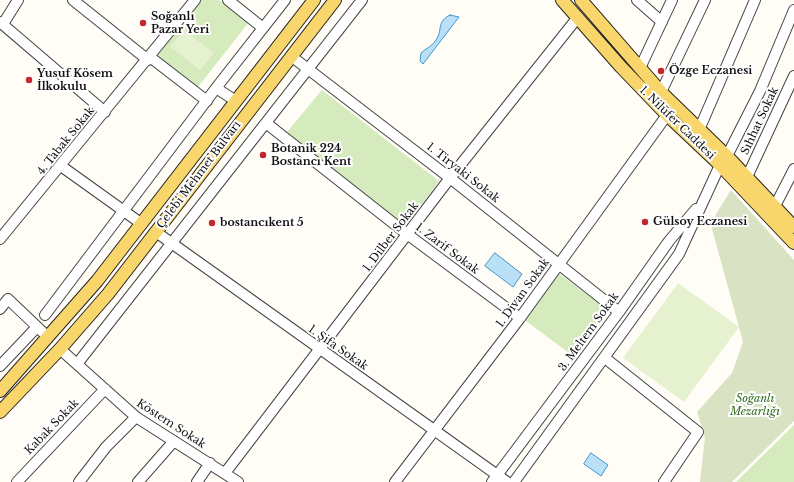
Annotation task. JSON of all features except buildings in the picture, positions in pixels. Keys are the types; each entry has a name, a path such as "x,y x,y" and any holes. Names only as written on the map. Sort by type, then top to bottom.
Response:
{"main road":[{"name":"Çelebi Mehmet Bulvarı","path":"0,391 97,281 314,0"},
{"name":"Çelebi Mehmet Bulvarı","path":"0,412 108,294 335,0"},
{"name":"1. Nilüfer Caddesi","path":"562,0 621,68 667,115 747,177 794,227"},
{"name":"1. Nilüfer Caddesi","path":"585,2 661,92 699,130 794,244"}],"street":[{"path":"18,0 2,23 105,112"},
{"path":"73,0 207,102"},
{"name":"4. Tabak Sokak","path":"0,240 196,0"},
{"path":"228,0 263,28"},
{"path":"45,315 207,102 216,88 285,0"},
{"path":"77,364 362,0"},
{"path":"637,0 662,22"},
{"path":"640,68 672,0"},
{"path":"661,92 705,0"},
{"path":"699,130 755,0"},
{"name":"3. Meltem Sokak","path":"514,482 605,358 678,254 760,91 794,10"},
{"name":"1. Dilber Sokak","path":"225,473 450,178 578,17"},
{"name":"1. Tiryaki Sokak","path":"291,56 450,178 619,312"},
{"name":"Sıhhat Sokak","path":"747,177 794,76"},
{"path":"216,88 236,101"},
{"name":"1. Divan Sokak","path":"395,482 520,318 667,115"},
{"name":"1. Zarif Sokak","path":"266,123 407,234 520,318"},
{"path":"61,166 142,224"},
{"path":"775,206 794,168"},
{"name":"3. Meltem Sokak","path":"494,478 619,312 669,241 706,197"},
{"name":"1. Şifa Sokak","path":"156,232 434,430 494,478 507,482"},
{"path":"0,309 8,299 48,337"},
{"path":"0,366 37,326"},
{"name":"Köstem Sokak","path":"60,348 136,417 238,482"},
{"path":"605,358 698,432 664,482"},
{"name":"Kabak Sokak","path":"17,482 105,389"},
{"path":"79,482 106,447 136,417"},
{"path":"138,482 174,441"},
{"path":"197,482 210,463"}],"green space":[{"path":"201,0 219,0 249,22 198,87 156,55"},
{"path":"184,30 214,53 200,70 170,47"},
{"path":"322,90 439,181 404,228 287,132"},
{"name":"Soğanlı Mezarlığı","path":"731,190 794,260 794,421 732,482 700,482 705,437 697,412 732,373 743,342 712,229 716,214"},
{"path":"557,274 561,275 607,310 573,356 526,321 522,321"},
{"path":"678,283 739,327 684,402 623,358"},
{"path":"794,425 794,482 736,482"}],"water":[{"path":"450,15 459,17 423,64 420,61 421,53 435,42 441,23"},
{"path":"495,253 522,274 513,287 485,266"},
{"path":"591,453 608,465 601,476 584,464"}],"place":[{"name":"Soğanlı Pazar Yeri","path":"143,23"},
{"name":"Özge Eczanesi","path":"661,71"},
{"name":"Yusuf Kösem İlkokulu","path":"29,80"},
{"name":"Botanik 224 Bostancı Kent","path":"263,155"},
{"name":"Gülsoy Eczanesi","path":"645,222"},
{"name":"bostancıkent 5","path":"212,223"}]}
